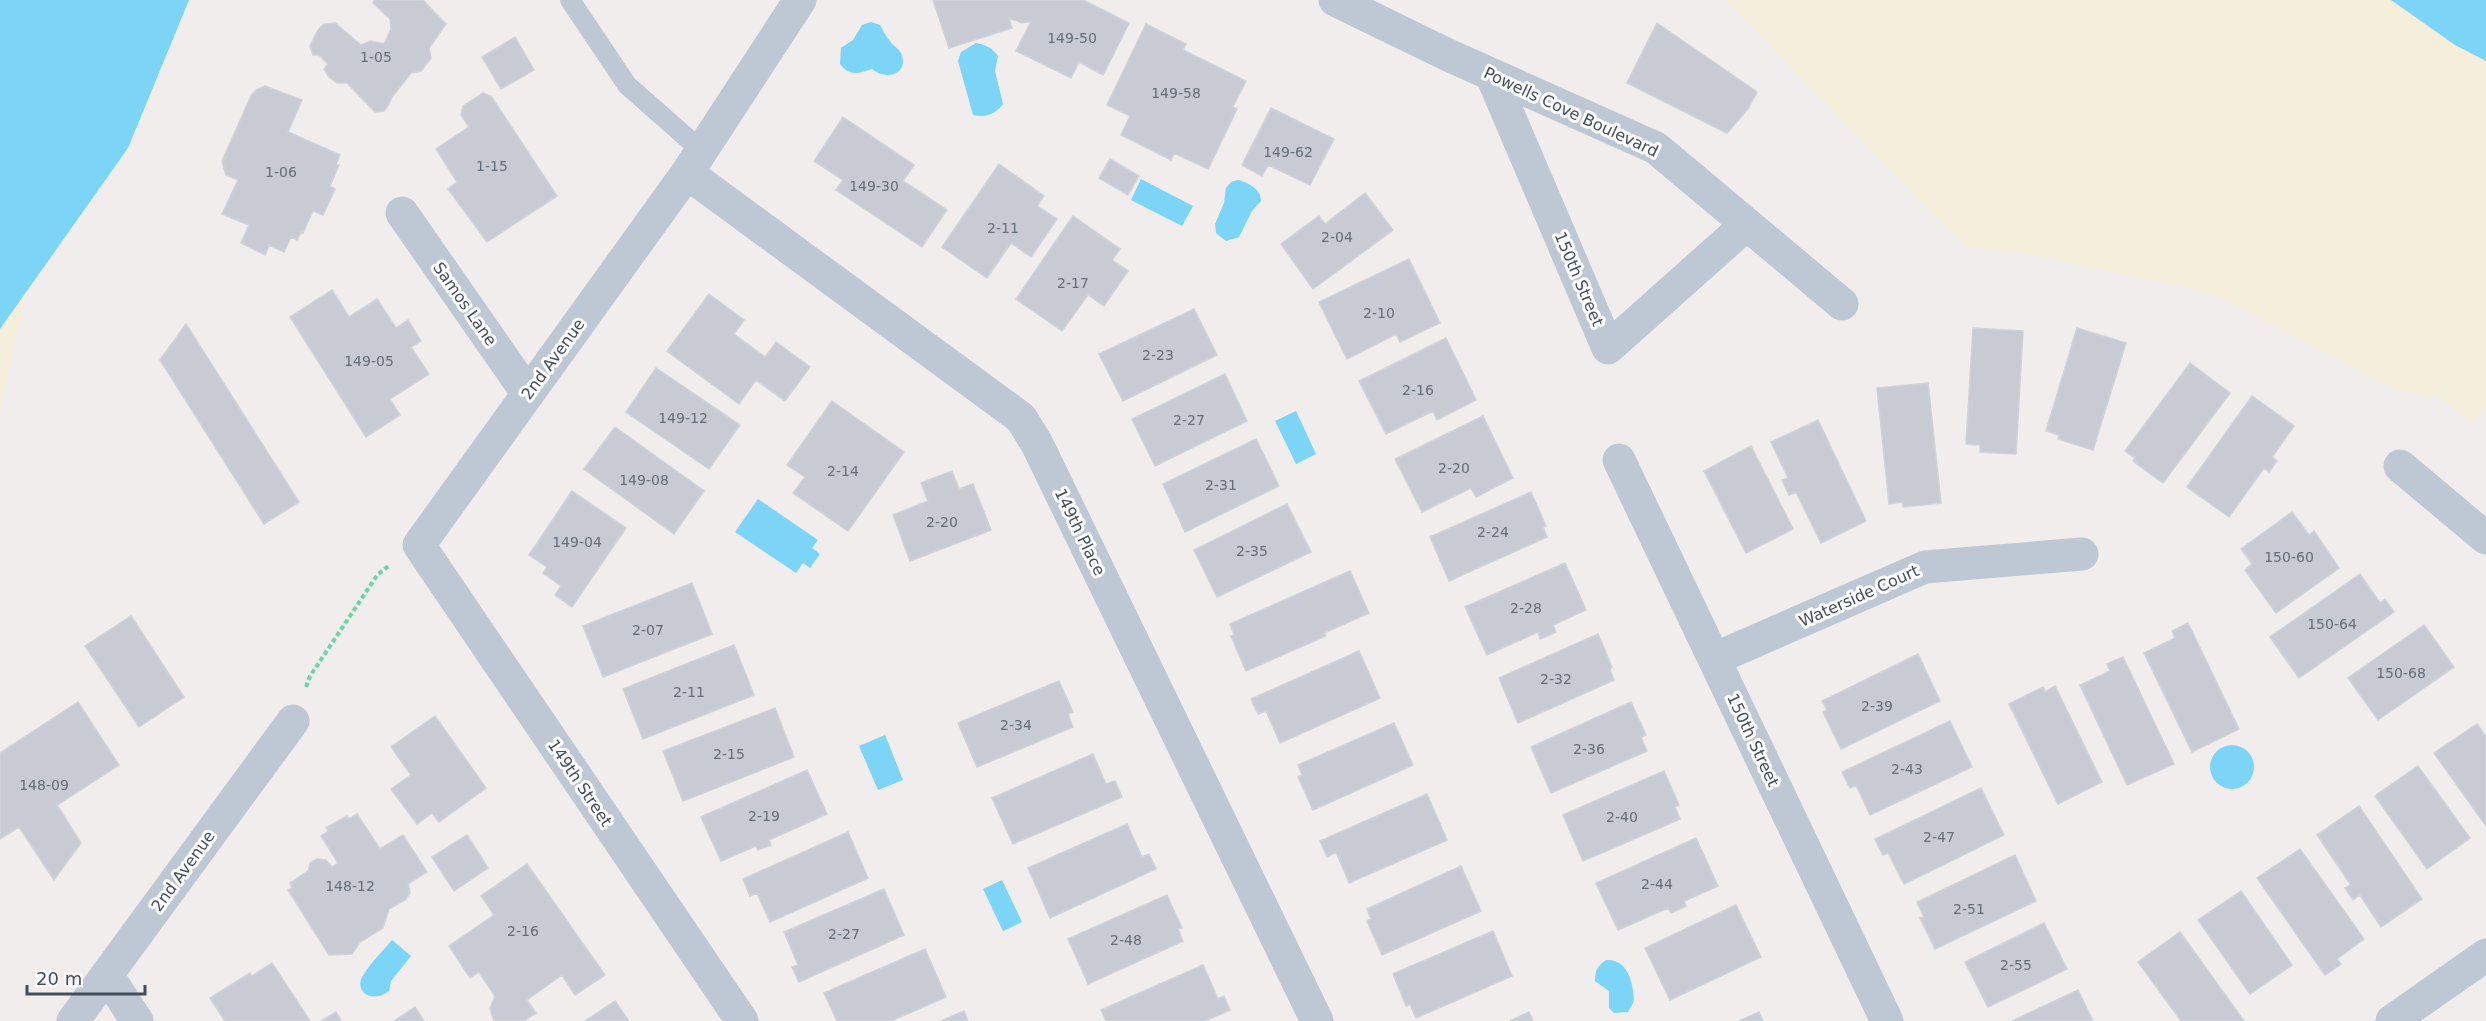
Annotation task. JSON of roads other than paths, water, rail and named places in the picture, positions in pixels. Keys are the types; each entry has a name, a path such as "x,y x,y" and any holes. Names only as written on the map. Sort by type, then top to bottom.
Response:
{"street":[{"path":"695,162 800,0"},
{"name":"Powells Cove Boulevard","path":"1335,0 1491,74 1656,148 1842,304"},
{"name":"150th Street","path":"1491,74 1608,348 1746,225"},
{"name":"2nd Avenue","path":"419,545 695,162"},
{"name":"149th Place","path":"695,162 1021,418 1037,444 1317,1021"},
{"name":"Samos Lane","path":"402,213 528,394"},
{"name":"150th Street","path":"1619,460 1887,1021"},
{"path":"2400,466 2486,538"},
{"name":"149th Street","path":"419,545 742,1021"},
{"name":"Waterside Court","path":"1714,659 1925,567 2082,554"},
{"name":"2nd Avenue","path":"73,1021 293,721"},
{"path":"2392,1021 2486,955"},
{"path":"107,975 137,1021"}],"lane":[{"path":"570,0 627,85 695,162"}],"water":[{"path":"0,0 189,0 128,148 0,329"},
{"path":"2391,0 2486,0 2486,61 2455,45"},
{"path":"871,22 880,25 887,38 902,55 902,68 894,74 883,74 872,69 854,73 847,71 840,64 841,48 853,40 862,25"},
{"path":"976,43 989,47 998,56 995,71 1003,104 993,113 982,116 973,115 958,61 961,52"},
{"path":"1141,179 1193,206 1182,226 1131,200"},
{"path":"1238,180 1254,187 1261,201 1252,211 1239,237 1226,241 1216,233 1215,224 1224,203 1226,188 1231,182"},
{"path":"1296,411 1316,454 1296,464 1275,421"},
{"path":"758,499 818,540 812,548 820,554 810,568 803,563 796,573 735,532"},
{"path":"885,735 903,780 878,790 859,746"},
{"path":"2232,745 2241,746 2248,751 2253,758 2253,776 2248,783 2241,788 2232,789 2223,788 2216,783 2211,776 2210,767 2211,758 2216,751 2223,746"},
{"path":"1002,880 1022,922 1003,931 983,889"},
{"path":"392,940 411,956 391,981 389,991 376,996 365,994 360,985 364,974"},
{"path":"1606,960 1620,963 1631,979 1634,1001 1628,1012 1614,1013 1609,1008 1609,991 1595,981 1597,969"}]}
